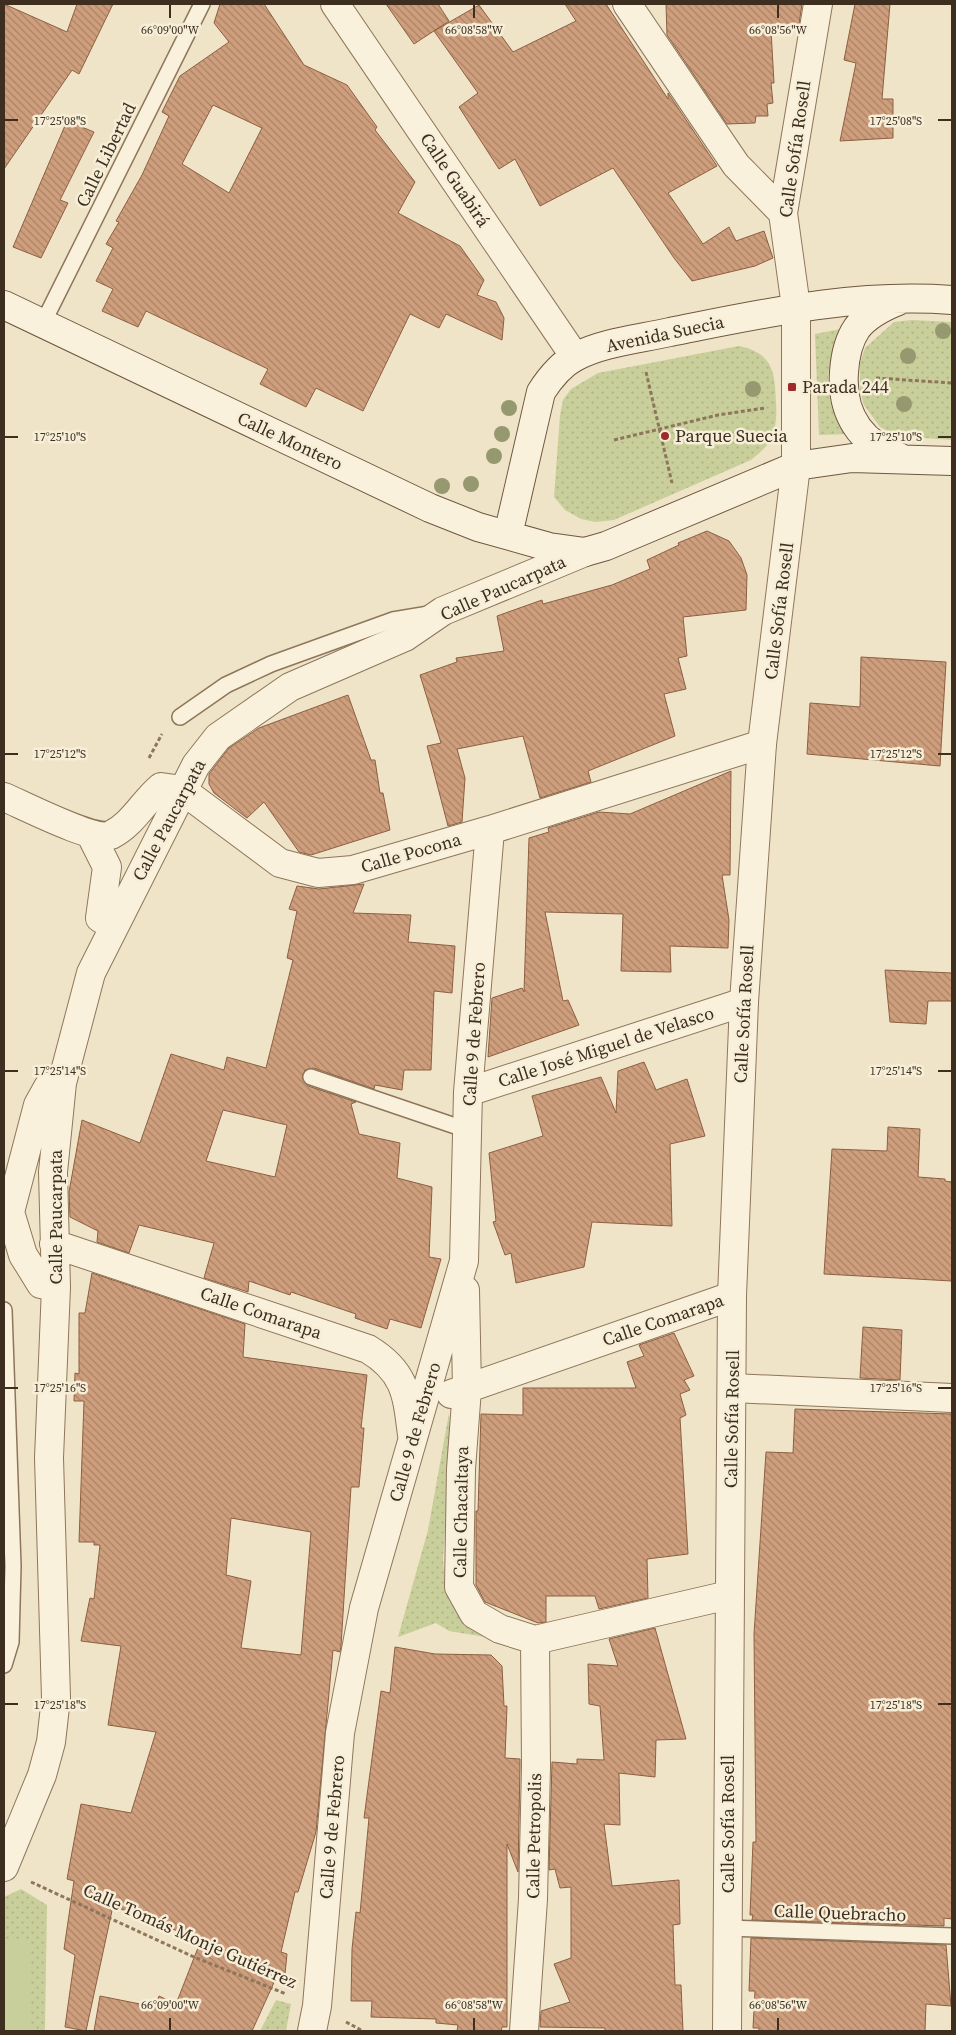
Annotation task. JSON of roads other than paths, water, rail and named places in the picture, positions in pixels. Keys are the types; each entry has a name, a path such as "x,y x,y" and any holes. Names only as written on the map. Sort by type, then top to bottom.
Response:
{"street":[{"name":"Calle Guabirá","path":"335,4 575,357"},
{"path":"627,4 736,165 783,213"},
{"name":"Calle Sofía Rosell","path":"727,2031 729,1595 733,1388 732,1296 744,1002 762,744 796,466 796,307 783,213 818,4"},
{"name":"Avenida Suecia","path":"508,536 541,392 552,375 575,357 606,346 796,307 909,297 952,300"},
{"path":"905,458 870,442 856,424 846,406 843,387 850,342 858,327 882,307 909,297"},
{"name":"Calle Montero","path":"4,305 430,508 478,527 508,536 549,547 584,552"},
{"path":"584,552 606,546 796,466 852,458 905,458 952,461"},
{"name":"Calle Paucarpata","path":"4,1866 42,1775 51,1742 56,1698 49,1458 56,1287 53,1172 62,1083 91,974 182,790 196,765 218,737 290,687 406,637 443,611 584,552"},
{"name":"Calle Pocona","path":"182,790 280,863 318,873 354,870 490,830 762,744"},
{"path":"4,797 91,835 110,836 136,816 161,787 182,790"},
{"name":"Calle 9 de Febrero","path":"314,2019 340,1733 364,1608 464,1262 468,1092 490,830"},
{"path":"91,835 106,867 100,918 114,926"},
{"name":"Calle José Miguel de Velasco","path":"468,1092 744,1002"},
{"path":"56,1287 41,1284 23,1255 7,1211 38,1105 48,1087 62,1083"},
{"name":"Calle Comarapa","path":"54,1244 368,1349 384,1358 402,1380 413,1438"},
{"name":"Calle Chacaltaya","path":"464,1262 467,1389 461,1469 459,1587 474,1614 500,1629 535,1640"},
{"name":"Calle Comarapa","path":"424,1404 732,1296"},
{"path":"733,1388 952,1398"},
{"path":"535,1640 729,1595"},
{"name":"Calle Petropolis","path":"524,2031 533,1899 536,1766 535,1640"}],"lane":[{"name":"Calle Libertad","path":"43,323 202,4"},
{"path":"180,717 226,686 271,664 393,620 443,611"},
{"path":"311,1077 467,1130"},
{"path":"4,1310 14,1566 11,1642 4,1665"},
{"name":"Calle Quebracho","path":"727,1928 952,1936"}],"place":[{"name":"Parada 244","path":"792,387"},
{"name":"Parque Suecia","path":"665,436"}]}
